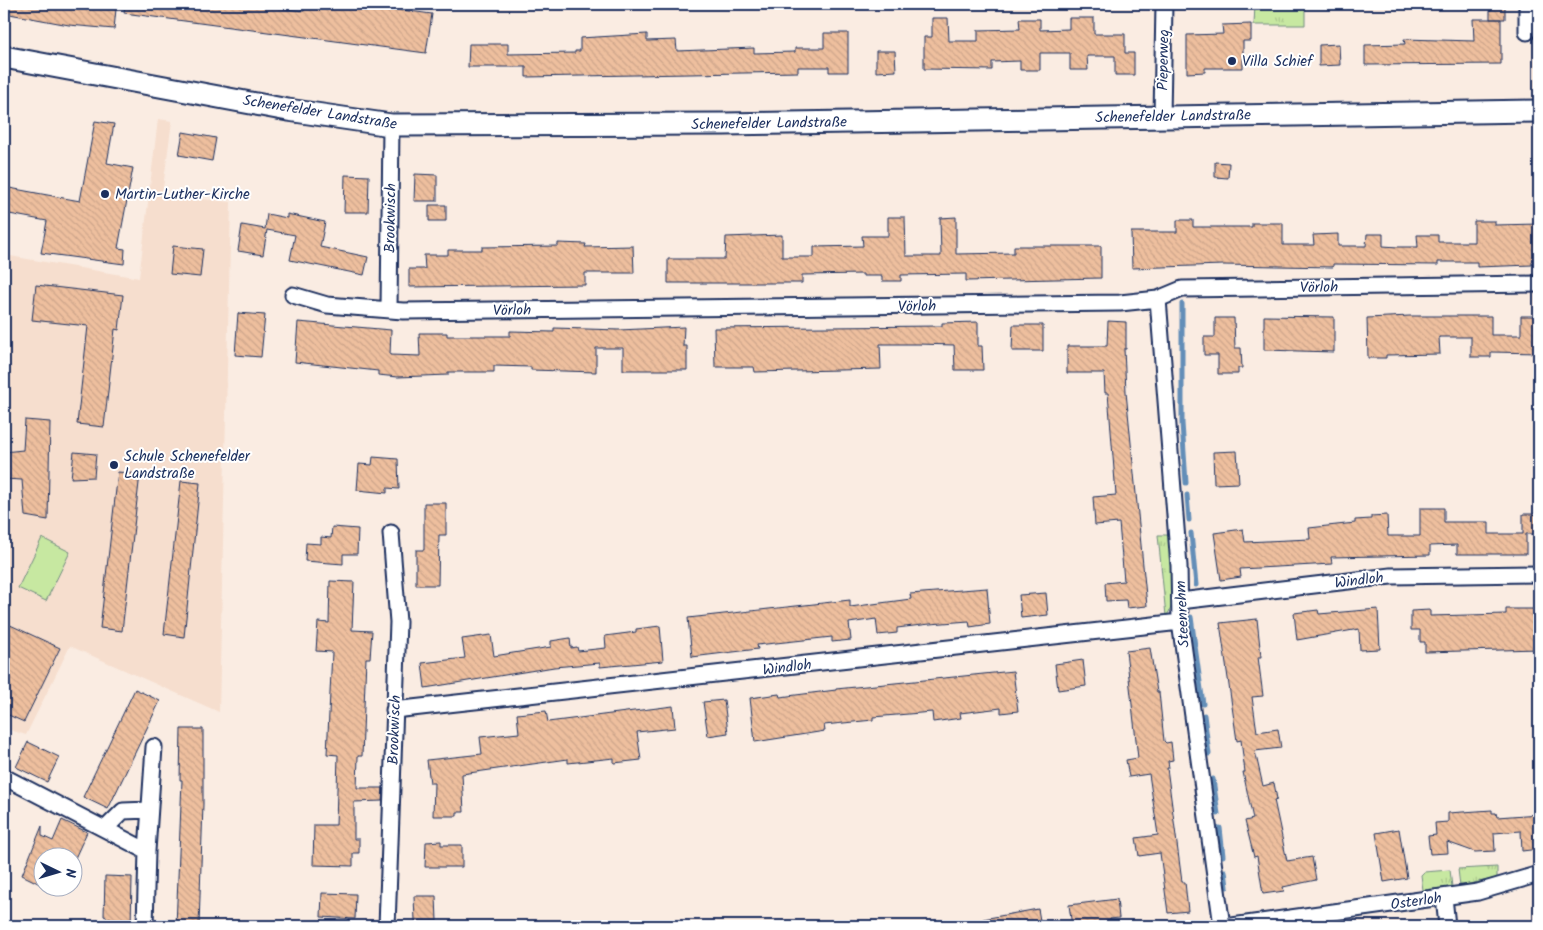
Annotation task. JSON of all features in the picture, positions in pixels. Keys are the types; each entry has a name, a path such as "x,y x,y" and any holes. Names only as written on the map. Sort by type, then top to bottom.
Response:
{"main road":[{"name":"Schenefelder Landstraße","path":"4,57 288,110 391,125 724,124 1539,111"}],"street":[{"name":"Pieperweg","path":"1162,117 1164,4"},
{"path":"1527,4 1527,32"},
{"name":"Brookwisch","path":"389,310 391,125"},
{"name":"Vörloh","path":"293,295 327,305 389,310 955,306 1120,303 1158,299 1182,289 1539,284"},
{"name":"Steenrehm","path":"1158,299 1179,566 1180,622 1222,926"},
{"name":"Brookwisch","path":"387,926 398,622 391,533"},
{"name":"Windloh","path":"1180,601 1392,576 1539,574"},
{"name":"Windloh","path":"394,710 1180,622"},
{"path":"145,926 146,851 154,747"},
{"path":"4,777 106,828 146,851"},
{"path":"106,828 123,811 149,810"},
{"name":"Osterloh","path":"1232,926 1262,924 1478,892 1539,874"},
{"path":"1444,897 1448,926"}],"shaded area":[{"name":"Schule Schenefelder Landstraße","path":"158,119 172,121 162,195 231,202 219,712 70,646 26,735 4,728 4,255 139,278"}],"green space":[{"path":"1255,4 1305,4 1305,25 1254,25"},
{"path":"1158,535 1169,535 1173,565 1173,600 1166,616"},
{"path":"42,538 70,552 46,601 18,588"},
{"path":"1497,867 1497,878 1460,886 1458,869"},
{"path":"1450,870 1452,887 1423,890 1421,875 1424,872"}],"building":[{"path":"4,4 66,4 116,9 114,29 69,25 4,13"},
{"path":"125,4 243,4 304,11 305,4 356,4 432,14 426,53 124,13"},
{"path":"1490,4 1505,4 1505,19 1490,19"},
{"path":"932,18 948,18 949,41 978,41 978,30 1020,29 1019,19 1040,19 1040,30 1069,29 1069,18 1094,18 1094,34 1125,34 1125,53 1134,53 1134,75 1115,75 1115,56 1087,56 1088,70 1070,70 1070,53 1040,53 1040,70 1020,70 1020,61 992,62 992,70 924,69 924,37 932,37"},
{"path":"1473,19 1501,19 1501,64 1365,65 1365,45 1405,44 1404,39 1474,41"},
{"path":"1251,24 1251,41 1243,41 1243,68 1205,68 1205,72 1187,73 1187,35 1223,34 1222,25"},
{"path":"824,33 848,33 848,72 829,72 829,67 798,67 798,72 526,77 526,67 468,67 469,44 508,44 508,54 575,53 575,51 580,51 580,38 647,34 647,41 676,40 677,51 754,48 754,53 795,52 795,48 824,48"},
{"path":"1339,44 1340,65 1319,66 1319,45"},
{"path":"876,51 895,51 896,71 876,72"},
{"name":"Martin-Luther-Kirche","path":"95,121 114,124 107,163 133,168 118,248 125,249 124,264 41,253 47,221 4,213 4,187 80,201"},
{"path":"183,132 216,138 212,161 179,155"},
{"path":"1215,162 1229,163 1228,178 1215,177"},
{"path":"415,174 437,175 437,201 414,201"},
{"path":"345,175 369,176 368,212 344,212"},
{"path":"429,205 446,205 446,221 429,221"},
{"path":"267,214 287,218 287,214 325,222 320,247 368,257 364,275 290,260 295,235 267,230 263,255 238,251 242,225 265,229"},
{"path":"888,217 905,217 906,256 941,256 940,218 956,217 956,254 1014,253 1014,246 1101,246 1101,278 966,281 966,274 901,275 901,281 882,281 882,276 863,276 863,274 802,275 802,283 668,283 668,259 725,259 726,237 782,235 782,257 814,257 814,247 863,246 862,236 888,236"},
{"path":"1177,220 1193,220 1193,227 1252,227 1252,223 1283,223 1283,245 1314,245 1313,235 1338,234 1338,246 1366,246 1367,234 1383,234 1383,246 1398,247 1418,247 1417,235 1438,235 1438,242 1474,242 1474,221 1495,221 1495,225 1539,224 1539,261 1532,261 1532,265 1477,267 1477,262 1438,262 1438,265 1333,264 1333,267 1223,265 1132,268 1131,232 1177,232"},
{"path":"558,243 586,244 585,247 633,246 634,273 585,273 585,285 409,287 409,269 425,269 424,255 448,255 448,250 482,250 482,247 558,246"},
{"path":"173,246 203,249 200,277 170,274"},
{"path":"36,285 123,295 119,330 115,329 104,427 77,424 88,326 32,320"},
{"path":"238,313 265,315 261,357 235,355"},
{"path":"1264,316 1334,317 1334,352 1264,350"},
{"path":"1491,316 1491,335 1521,335 1521,316 1539,316 1539,353 1491,352 1491,357 1471,357 1471,337 1439,337 1440,354 1386,355 1386,358 1368,358 1367,318"},
{"path":"1215,318 1234,318 1235,348 1241,348 1242,368 1238,368 1238,374 1218,374 1218,355 1204,355 1204,337 1215,337"},
{"path":"1108,321 1126,322 1126,349 1124,349 1126,392 1147,606 1127,608 1126,600 1106,601 1105,583 1124,581 1119,523 1095,525 1093,497 1116,495 1108,393 1105,393 1104,373 1067,373 1067,346 1107,346"},
{"path":"298,322 391,330 390,355 420,356 419,333 447,333 447,336 510,336 510,331 554,332 554,328 619,330 684,327 683,346 687,346 687,370 623,370 623,348 596,348 596,372 531,370 531,367 494,366 494,372 448,372 448,375 398,377 378,375 378,371 295,362"},
{"path":"978,322 978,346 982,346 983,370 955,370 954,345 918,344 880,344 881,369 755,372 754,367 715,367 714,328 942,326 942,323"},
{"path":"1013,325 1043,325 1043,351 1012,351"},
{"path":"25,420 50,422 48,520 25,516 22,480 4,479 4,452 23,450"},
{"path":"1237,451 1239,483 1214,484 1213,452"},
{"path":"74,452 96,454 94,477 71,478"},
{"path":"373,457 398,459 399,489 387,488 387,493 357,490 359,464 372,465"},
{"path":"118,472 140,474 122,631 100,628"},
{"path":"181,481 200,483 184,637 164,634"},
{"path":"424,503 446,503 446,535 439,535 438,585 416,585 416,550 424,550"},
{"path":"1420,508 1444,508 1444,522 1489,522 1489,534 1523,534 1523,514 1539,514 1539,534 1526,534 1526,554 1457,554 1457,545 1430,546 1430,555 1331,557 1332,564 1240,569 1241,577 1221,580 1214,533 1243,529 1245,542 1310,539 1309,528 1355,523 1355,520 1371,519 1371,516 1387,515 1388,536 1420,536"},
{"path":"332,527 358,529 357,554 343,554 343,564 305,561 306,543 321,544 321,537 331,538"},
{"path":"330,581 354,582 352,630 372,631 370,658 366,658 362,756 358,756 357,788 383,788 382,801 354,802 354,839 359,839 359,853 353,853 353,866 313,865 314,825 336,825 338,755 327,754 332,652 316,651 318,622 329,623"},
{"path":"987,588 990,624 970,627 969,621 930,624 897,628 897,633 878,635 876,619 849,623 851,640 832,642 832,637 757,645 758,649 692,657 688,618 850,600 850,607 911,599 910,594"},
{"path":"1046,593 1048,615 1021,618 1019,595"},
{"path":"1378,609 1380,649 1360,650 1359,629 1297,640 1294,613 1318,610 1319,614"},
{"path":"1506,609 1539,609 1539,649 1425,652 1425,642 1420,642 1420,630 1411,630 1411,611 1430,610 1430,616 1506,614"},
{"path":"1257,619 1261,657 1258,657 1263,696 1252,697 1257,732 1278,729 1281,748 1255,751 1263,786 1274,783 1277,799 1274,800 1287,861 1312,857 1316,880 1283,887 1284,891 1263,894 1257,856 1254,857 1245,821 1253,819 1243,772 1245,772 1241,740 1237,741 1220,623"},
{"path":"8,624 60,648 24,722 4,713 4,633"},
{"path":"660,626 663,661 600,667 600,663 554,667 425,688 422,663 465,658 462,639 491,635 494,656 551,647 551,641 570,638 571,648 577,647 578,651 606,648 605,636 636,632 636,629"},
{"path":"1150,648 1157,692 1159,692 1164,741 1166,743 1171,742 1173,760 1168,761 1169,768 1167,768 1182,882 1185,882 1188,911 1168,913 1160,853 1139,856 1136,838 1158,835 1149,774 1129,777 1126,760 1138,758 1126,651"},
{"path":"1083,660 1086,686 1058,690 1055,664"},
{"path":"1013,671 1018,711 1001,713 1001,708 960,713 961,718 933,722 932,712 873,717 873,720 824,725 825,731 755,742 750,698 779,694 780,697 836,689"},
{"path":"135,689 160,701 108,809 83,797"},
{"path":"724,700 728,733 708,736 703,702"},
{"path":"673,706 675,728 637,732 641,760 614,763 614,758 568,763 568,759 462,774 464,812 457,812 457,816 433,816 434,783 430,783 427,760 482,754 480,737 519,733 517,714 546,711 548,722"},
{"path":"181,729 203,729 203,804 199,926 176,926 182,780 180,780"},
{"path":"28,742 59,757 47,782 16,767"},
{"path":"1492,810 1492,813 1496,813 1497,817 1539,814 1539,849 1522,851 1521,831 1494,833 1495,851 1475,852 1447,842 1448,853 1430,854 1428,836 1436,835 1435,823 1448,822 1448,813"},
{"path":"62,820 87,832 80,848 33,848 42,826 42,836 53,841"},
{"path":"1399,829 1407,878 1384,882 1376,833"},
{"path":"441,841 441,845 462,845 462,867 425,867 426,842"},
{"path":"32,850 32,880 22,875"},
{"path":"105,876 132,877 131,926 126,926 104,916"},
{"path":"322,893 356,894 355,919 321,917"},
{"path":"414,896 436,896 437,921 415,921"},
{"path":"1117,899 1119,918 1110,919 1111,925 1072,926 1069,905"},
{"path":"1038,909 1041,926 984,926 983,919"}],"waterway":[{"path":"1182,304 1182,423 1186,483"},
{"path":"1187,495 1189,520"},
{"path":"1191,533 1196,585"},
{"path":"1191,617 1203,704"},
{"path":"1204,715 1209,754"},
{"path":"1213,779 1218,814"},
{"path":"1220,828 1223,856"},
{"path":"1225,871 1227,887"}],"place":[{"name":"Villa Schief","path":"1232,61"},
{"name":"Martin-Luther-Kirche","path":"105,194"},
{"name":"Schule Schenefelder Landstraße","path":"114,465"}]}
